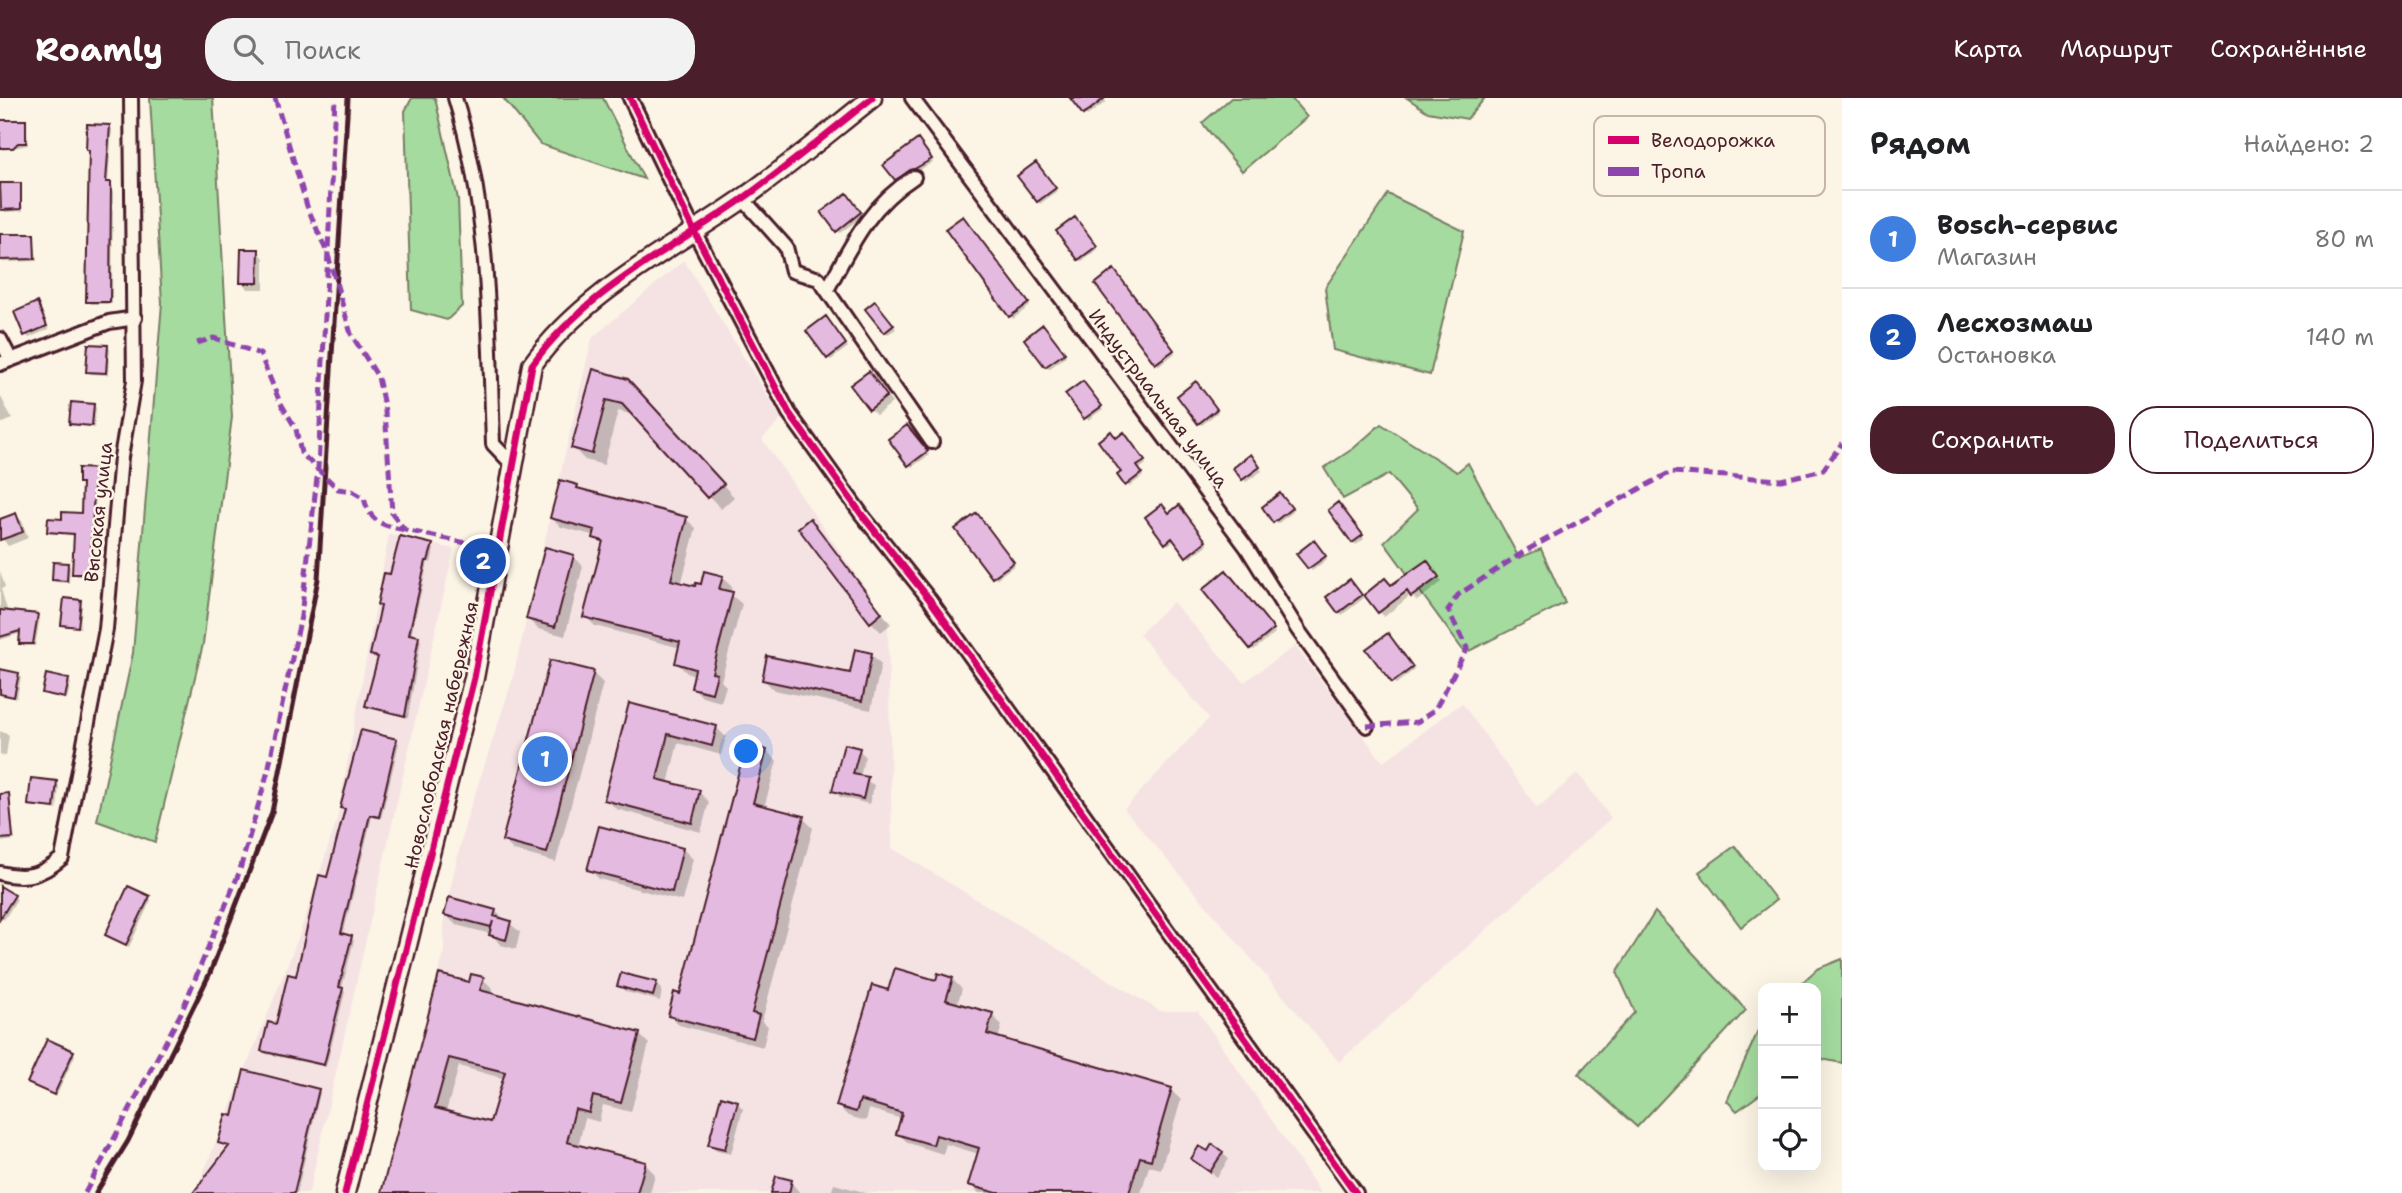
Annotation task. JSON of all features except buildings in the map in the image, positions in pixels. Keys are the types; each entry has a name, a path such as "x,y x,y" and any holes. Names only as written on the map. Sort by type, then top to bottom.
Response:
{"street":[{"name":"Высокая улица","path":"0,873 17,878 43,874 62,858 106,629 121,457 134,381 131,98"},
{"path":"455,98 482,225 488,289 493,444 514,466"},
{"path":"630,98 694,231 789,413 862,515 930,600 1356,1193"},
{"name":"Новослободская набережная","path":"345,1193 474,678 532,365 552,337 585,308 743,199 872,98"},
{"name":"Индустриальная улица","path":"912,98 1247,548 1298,630 1367,726"},
{"path":"827,290 865,220 894,190 914,177"},
{"path":"743,199 786,247 792,271 819,279 932,442"},
{"path":"0,338 6,362 109,322 135,318"}],"shaded area":[{"path":"684,260 782,419 762,439 888,621 892,848 1160,1011 1198,1011 1321,1193 381,1193 412,1072 421,1074 424,1059 416,1057 444,952 444,915 466,821 512,681 592,338"},
{"path":"389,534 454,549 309,1193 192,1193 200,1181 299,936 337,819"},
{"path":"1173,602 1244,682 1295,646 1383,762 1462,703 1537,808 1578,773 1611,818 1339,1062 1124,809 1209,718 1139,634"}],"green space":[{"path":"150,98 213,98 232,417 203,644 155,842 97,821 133,653 162,303"},
{"path":"412,98 435,98 458,199 462,306 447,320 411,310 405,111"},
{"path":"503,98 603,98 644,179 540,144"},
{"path":"1231,98 1291,98 1307,117 1242,171 1202,123"},
{"path":"1407,98 1485,98 1467,119 1428,112"},
{"path":"1388,194 1464,231 1430,375 1333,350 1325,288"},
{"path":"1381,424 1457,472 1468,463 1519,558 1541,549 1565,603 1465,653 1384,542 1418,509 1389,474 1343,499 1324,468 1354,448"},
{"path":"1735,846 1776,900 1741,927 1699,872"},
{"path":"1655,912 1746,1010 1637,1127 1578,1074 1635,1012 1617,972"},
{"path":"1842,959 1842,1063 1821,1059 1821,983 1802,983 1817,969"},
{"path":"1758,1031 1758,1096 1737,1111 1727,1101"}],"railway":[{"path":"96,1193 128,1141 210,973 272,812 318,579 348,98"}],"marked path":[{"path":"275,98 307,206 328,255 351,334 378,377 385,411 392,513 405,530 499,550"},
{"path":"85,1193 181,1013 239,873 268,771 301,616 318,469 335,98"},
{"path":"197,343 214,338 260,354 279,400 296,429 301,453 338,489 352,491 364,498 370,513 378,522 405,530"},
{"path":"1367,726 1417,722 1435,710 1467,648 1448,610 1458,595 1525,551 1671,472 1781,480 1823,470 1842,443"}],"cycle path":[{"path":"630,98 694,231 789,413 862,515 930,600 1356,1193"},
{"path":"345,1193 474,678 532,365 553,339 602,294 758,188 872,98"}],"place":[{"name":"Лесхозмаш","path":"483,561"},
{"name":"Bosch-сервис","path":"545,759"}]}
